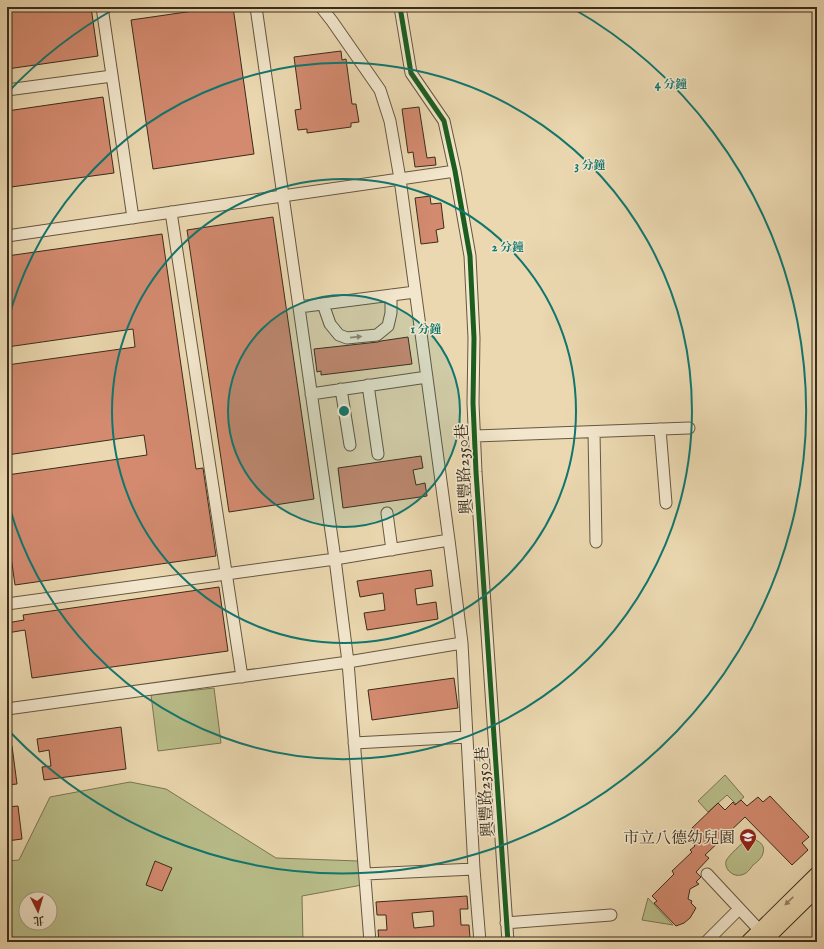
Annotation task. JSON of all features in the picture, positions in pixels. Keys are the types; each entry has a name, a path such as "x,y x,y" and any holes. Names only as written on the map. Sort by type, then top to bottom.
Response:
{"main road":[{"path":"763,937 817,874"},
{"path":"748,942 763,937 817,889"}],"street":[{"path":"102,7 133,218"},
{"path":"256,7 335,559 348,662 370,942"},
{"path":"321,7 337,27 380,90 390,121 400,178 462,643 474,869 480,942"},
{"name":"興豐路2350巷","path":"400,7 411,73 444,121 455,170 470,256 474,338 473,403 479,527 508,942"},
{"path":"7,90 112,76"},
{"path":"7,236 455,170"},
{"path":"172,212 242,677"},
{"path":"299,307 415,292"},
{"path":"324,304 330,324 339,335 347,338 377,335 388,326 391,313 391,295"},
{"path":"311,394 427,377"},
{"path":"368,385 378,454"},
{"path":"341,390 350,445"},
{"path":"475,436 689,428"},
{"path":"660,429 666,503"},
{"path":"594,432 596,542"},
{"path":"387,513 392,550"},
{"path":"7,604 335,559 449,540"},
{"path":"7,709 348,662 462,643"},
{"path":"354,743 467,737"},
{"path":"365,874 474,869"},
{"path":"707,874 740,909 763,937"},
{"path":"706,942 740,909"},
{"path":"506,923 612,915"}],"green space":[{"path":"214,688 221,743 158,751 151,695"},
{"path":"725,775 744,797 736,804 727,795 708,812 698,801"},
{"path":"130,782 166,789 276,858 358,861 362,885 302,896 303,942 7,942 7,861 19,860 50,797"},
{"path":"748,839 760,842 764,850 759,860 747,872 740,875 734,875 727,869 726,861 736,849"},
{"path":"648,898 673,925 642,920"}],"building":[{"path":"7,7 91,7 98,56 7,69"},
{"path":"221,7 233,7 254,154 153,169 131,20"},
{"path":"341,51 342,60 346,59 352,104 356,104 359,122 351,123 351,127 307,133 307,129 298,130 295,110 301,109 294,57"},
{"path":"103,97 114,173 11,187 7,159 7,111"},
{"path":"419,107 427,158 435,157 436,165 415,167 413,152 408,153 402,109"},
{"path":"430,196 431,204 441,203 444,228 436,230 438,242 421,244 415,198"},
{"path":"273,217 314,499 229,512 187,230"},
{"path":"162,234 196,469 203,468 216,556 15,585 7,529 7,475 147,455 144,435 7,455 7,365 135,347 133,329 7,347 7,256"},
{"path":"408,337 412,364 321,375 321,371 317,372 314,349"},
{"path":"421,456 423,468 413,470 416,485 425,483 427,496 343,508 338,468"},
{"path":"431,570 433,586 415,589 417,605 436,602 438,619 367,630 364,613 385,610 383,593 360,597 357,581"},
{"path":"219,587 228,651 32,678 25,630 7,633 7,623 24,620 23,615"},
{"path":"454,678 458,708 372,720 368,690"},
{"path":"121,727 126,769 44,780 42,767 51,766 49,750 39,752 37,739"},
{"path":"12,746 17,784 7,785 7,747"},
{"path":"770,796 809,837 802,843 808,850 792,865 745,817 705,855 709,858 696,872 701,877 696,882 699,884 690,889 688,899 692,901 691,903 696,908 690,918 684,923 676,926 654,903 657,901 652,896 674,874 672,871 692,852 690,850 695,846 691,842 698,835 691,829 718,803 725,810 733,802 735,805 741,800 747,806 758,797 763,802"},
{"path":"18,806 22,839 7,841 7,807"},
{"path":"155,861 172,868 162,891 146,885"},
{"path":"467,896 468,909 460,909 461,925 469,925 470,938 412,942 379,942 378,930 387,930 386,915 377,915 376,902","holes":["433,911 434,926 414,928 412,913"]}],"cycle path":[{"path":"400,7 411,73 444,121 455,171 470,256 474,338 473,403 476,472 508,942"}],"place":[{"name":"市立八德幼兒園","path":"748,852"}]}
